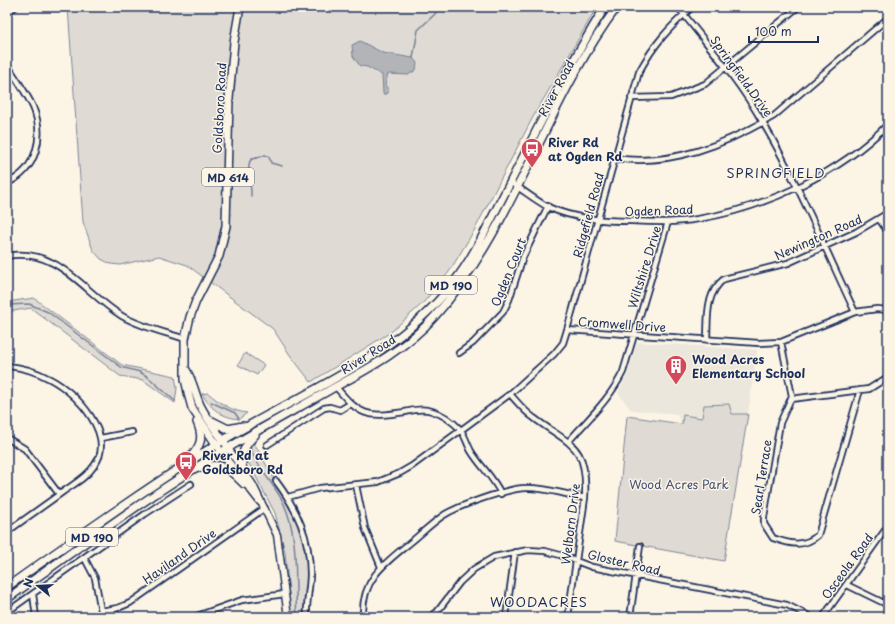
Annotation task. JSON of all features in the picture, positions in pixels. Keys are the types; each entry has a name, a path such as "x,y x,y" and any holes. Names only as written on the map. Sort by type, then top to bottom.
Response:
{"main road":[{"name":"Goldsboro Road","path":"240,7 234,42 229,99 225,232 215,266 196,301 190,317 185,339 186,370 187,390 192,408 225,450 244,484 265,508"},
{"name":"River Road","path":"7,587 89,528 220,443 362,362 396,340 426,314 454,282 472,254 579,50 605,7"},
{"name":"River Road","path":"7,599 94,536 225,450 368,369 402,346 433,319 460,287 483,253 586,55 617,7"},
{"name":"Goldsboro Road","path":"186,370 206,417 220,443"},
{"path":"169,476 187,462 201,443 202,433 192,408"},
{"path":"206,417 222,427 233,429 264,418"},
{"path":"243,470 241,463 243,451 245,446 259,430"},
{"name":"Goldsboro Road","path":"225,450 243,470 265,508 277,535 288,617"},
{"path":"191,472 213,465 222,466 244,484"}],"street":[{"path":"7,12 15,7"},
{"name":"Springfield Drive","path":"678,7 725,68 763,122 797,187 855,312"},
{"name":"Ridgefield Road","path":"567,330 639,72 650,52 664,33 692,7"},
{"path":"631,98 659,99 687,92 705,84 798,7"},
{"path":"614,158 651,159 692,152 732,138 774,116 888,18"},
{"path":"7,64 32,106 39,130 38,144 31,163 15,179 7,183"},
{"name":"Ogden Road","path":"510,182 548,206 598,220 668,222 697,220 728,213 761,202 797,187 842,163 859,151 888,124"},
{"name":"Ogden Court","path":"459,353 473,343 503,312 509,300 522,257 548,206"},
{"name":"Newington Road","path":"707,340 711,292 716,285 729,277 788,264 825,247 888,213"},
{"path":"879,219 888,232"},
{"name":"Wiltshire Drive","path":"569,441 615,387 623,372 668,222"},
{"path":"7,256 25,254 48,260 62,267 102,302 122,316 136,323 185,339"},
{"name":"Cromwell Drive","path":"288,497 320,488 378,482 400,473 510,394 554,354 563,343 567,330 759,343 781,342 855,312 877,309 888,310"},
{"path":"781,342 791,399 869,389 888,377"},
{"path":"7,366 28,370 50,379 62,387 82,406 97,426 102,438 101,451 95,466 87,474 7,532"},
{"path":"336,387 350,404 362,412 376,415 419,410 431,411 443,416 461,430 473,455 497,485 501,494"},
{"name":"Searl Terrace","path":"791,399 780,422 764,524 773,538 797,544 806,544 818,535 820,530 860,390"},
{"name":"Welborn Drive","path":"510,394 533,418 569,441 577,451 584,465 586,480 585,498 568,617"},
{"path":"267,445 324,408 330,407 340,410 350,404"},
{"path":"102,438 132,432"},
{"path":"7,438 25,449 59,494"},
{"path":"276,481 288,497 300,521 308,548 310,575 307,617"},
{"path":"7,612 84,559 145,514 191,484"},
{"path":"356,485 365,528 381,567"},
{"path":"363,617 366,593 371,580 381,567 445,514 460,507 516,489 530,488 585,498"},
{"name":"Haviland Drive","path":"101,611 118,608 130,603 265,508"},
{"name":"Osceola Road","path":"823,617 888,526"},
{"path":"630,617 640,546"},
{"name":"Gloster Road","path":"430,617 437,612 460,582 474,569 494,557 528,550 545,551 592,567 787,605 811,617"},
{"path":"506,617 515,552"},
{"path":"84,559 95,578 102,617"},
{"path":"847,584 888,605"},
{"path":"33,594 36,617"},
{"path":"194,617 242,600 285,594"}],"shaded area":[{"path":"360,41 383,53 413,58 417,63 416,70 408,75 388,74 385,85 389,90 386,94 383,94 382,75 367,67 360,66 353,56 352,45"},
{"path":"637,342 757,350 748,414 732,414 701,427 682,425 677,414 631,410 618,393 628,373"}],"green space":[{"path":"68,7 597,7 532,119 475,229 449,272 423,303 391,332 311,382 290,355 273,329 187,265 159,256 120,265 111,264 101,259 93,250 83,222"},
{"path":"34,298 122,365 175,376 177,388 175,403 143,380 120,376 31,308 7,312 7,302"},
{"path":"245,353 264,365 257,375 238,365"},
{"path":"208,393 226,406 247,413 239,419 222,414 209,404 202,394"},
{"name":"Wood Acres Park","path":"729,404 732,414 748,414 724,561 615,541 627,416 682,424 683,415 702,418 704,405"},
{"path":"253,441 305,534 310,575 307,617 291,617 285,552 275,513 246,458 247,449"}],"waterway":[{"path":"413,58 418,30 435,14 438,7"},
{"path":"251,196 249,165 252,159 265,155 269,157 271,163 282,166"},
{"path":"7,305 29,304 48,312 121,367 140,372 148,377 175,401"},
{"path":"211,402 235,413 239,419"},
{"path":"250,447 255,459 280,496 292,530 295,558 297,617"}],"place":[{"name":"River Rd at Ogden Rd","path":"532,168"},
{"name":"Wood Acres Elementary School","path":"676,386"},
{"name":"River Rd at Goldsboro Rd","path":"186,482"}],"district":[{"name":"SPRINGFIELD","path":"776,172"},
{"name":"WOODACRES","path":"539,601"}]}
